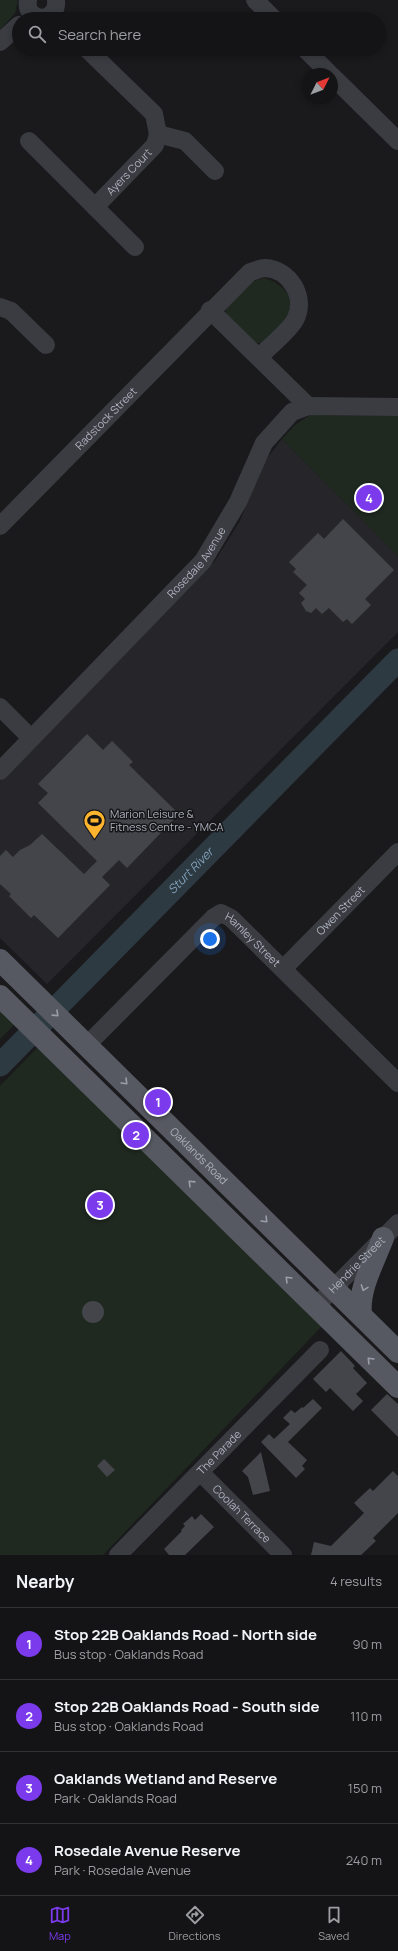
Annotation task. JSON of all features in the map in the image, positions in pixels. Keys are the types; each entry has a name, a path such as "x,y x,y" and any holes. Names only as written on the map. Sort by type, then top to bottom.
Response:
{"main road":[{"name":"Oaklands Road","path":"0,960 398,1352"},
{"path":"5,1001 398,1387"},
{"path":"84,1078 95,1076 99,1072 100,1066 93,1050"},
{"path":"361,1315 360,1302 362,1292 391,1231"}],"street":[{"path":"255,0 267,12"},
{"path":"0,42 12,29"},
{"path":"94,56 154,114 158,134 185,141 215,171"},
{"path":"312,56 324,68"},
{"path":"338,82 398,142"},
{"name":"Ayers Court","path":"95,207 155,145 158,134"},
{"path":"29,141 136,247"},
{"name":"Radstock Street","path":"0,526 210,310 250,272 265,268 277,271 289,279 299,294 299,311 295,321 259,357"},
{"path":"0,307 11,311 46,345"},
{"path":"210,310 308,406"},
{"name":"Rosedale Avenue","path":"0,771 203,561 238,502 264,443 292,412 308,406 398,407"},
{"path":"0,708 31,738"},
{"name":"Owen Street","path":"283,969 398,852"},
{"name":"Hamley Street","path":"93,1050 213,918 221,913 231,918 398,1083"},
{"name":"Hendrie Street","path":"316,1306 391,1231"},
{"name":"The Parade","path":"118,1555 320,1350"},
{"name":"Coolah Terrace","path":"200,1472 283,1555"}],"shaded area":[{"path":"282,439 398,556 398,632 47,984 0,938 0,781 215,561 240,521 261,466"}],"green space":[{"path":"0,0 18,0 15,12 12,12 12,16 0,30"},
{"path":"264,278 275,282 288,294 290,300 289,312 285,321 261,343 249,343 226,319 226,307 251,282"},
{"path":"310,415 398,416 398,556 282,439 295,425"},
{"path":"0,1007 16,1023 0,1039"},
{"path":"38,1047 323,1325 103,1555 0,1555 0,1086"}],"building":[{"path":"343,519 394,570 365,599 371,605 352,624 347,619 343,622 329,608 322,614 316,608 311,613 306,611 301,603 305,599 299,593 307,585 293,572 296,569 289,562 318,533 324,539"},
{"name":"Marion Leisure & Fitness Centre - YMCA","path":"87,734 103,750 112,741 133,762 129,765 179,814 127,868 119,860 102,877 110,885 58,938 34,915 31,918 9,896 11,894 0,884 0,856 6,850 13,857 42,834 84,874 97,861 38,803 48,793 38,784"},
{"path":"93,1301 101,1304 104,1312 101,1320 93,1323 85,1320 82,1312 85,1304"},
{"path":"341,1351 355,1366 353,1368 367,1383 356,1394 363,1401 353,1411 330,1388 326,1392 313,1379"},
{"path":"387,1394 398,1404 398,1437 371,1410"},
{"path":"313,1399 322,1408 288,1442 307,1460 302,1466 305,1469 296,1478 261,1442 269,1434 274,1439 290,1424 283,1418 291,1410 295,1413"},
{"path":"261,1452 270,1491 253,1495 248,1477 242,1471"},
{"path":"104,1459 115,1470 107,1477 97,1466"},
{"path":"393,1471 398,1476 398,1513 373,1538 376,1541 361,1555 311,1555 314,1542 331,1546 364,1513 354,1503 370,1488 373,1491"},
{"path":"201,1514 214,1527 185,1555 169,1555 164,1549 182,1531 181,1530 185,1526 183,1524 192,1516 195,1520"}],"waterway":[{"name":"Sturt River","path":"0,1065 398,660"}],"place":[{"name":"Rosedale Avenue Reserve","path":"369,498"},
{"name":"Marion Leisure & Fitness Centre - YMCA","path":"95,840"},
{"name":"Stop 22B Oaklands Road - North side","path":"158,1102"},
{"name":"Stop 22B Oaklands Road - South side","path":"136,1135"},
{"name":"Oaklands Wetland and Reserve","path":"100,1205"}]}
